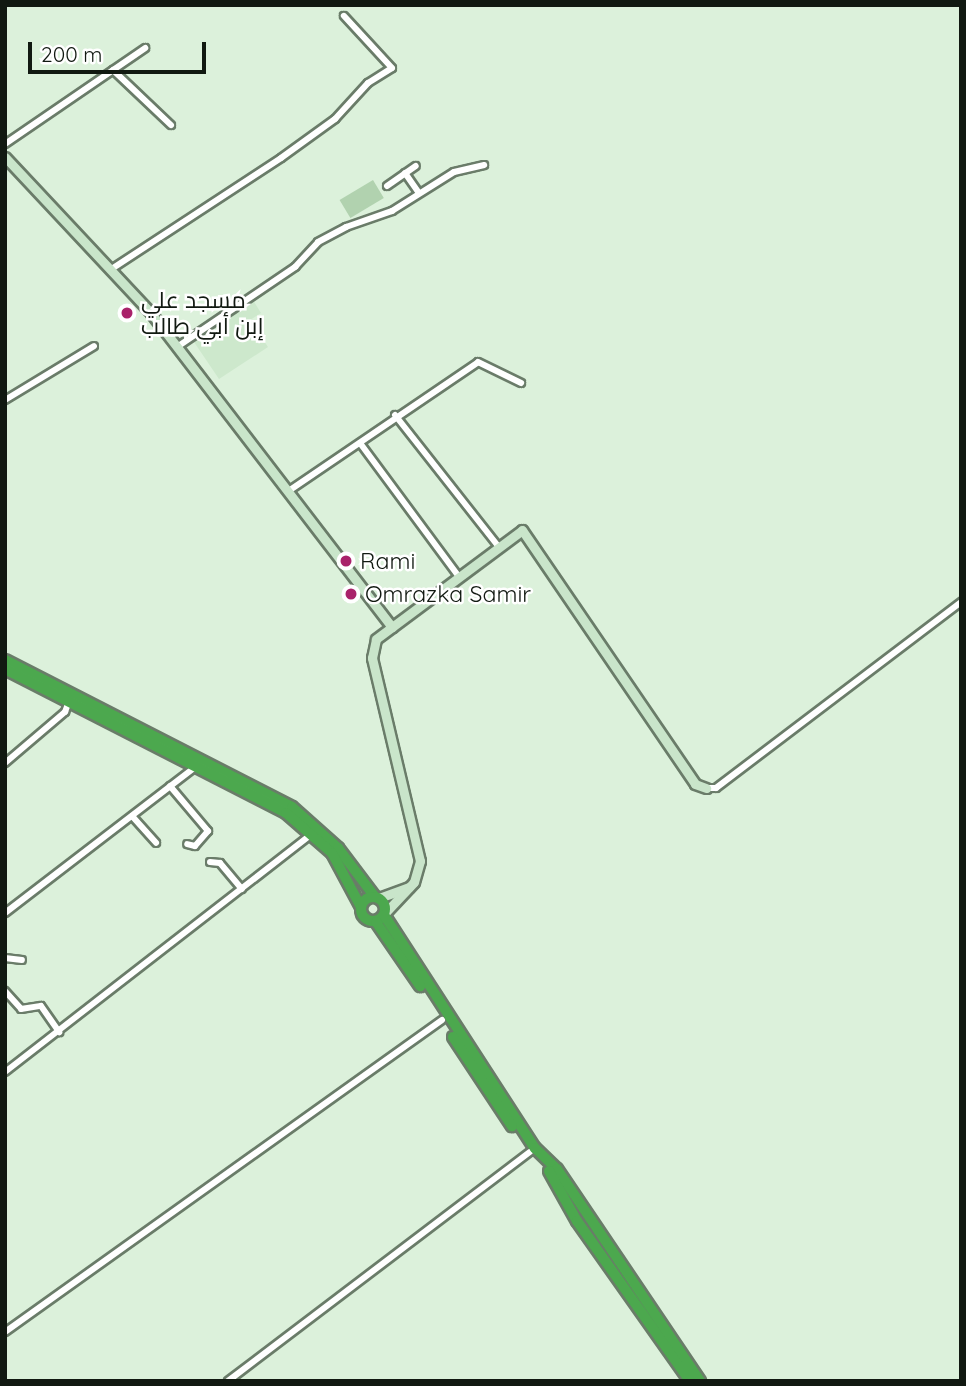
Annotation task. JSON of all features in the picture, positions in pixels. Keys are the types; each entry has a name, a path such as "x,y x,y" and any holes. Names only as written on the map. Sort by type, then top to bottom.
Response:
{"highway":[{"path":"5,660 292,807 338,848 377,898 382,917 442,1020 530,1152 552,1174 577,1221 690,1381"},
{"path":"8,674 274,806 313,833 338,861 364,918 382,917"},
{"path":"361,907 366,899 377,898"},
{"path":"382,917 535,1148 557,1170 700,1381"}],"main road":[{"path":"5,157 177,347 290,490 392,627"},
{"path":"382,917 411,886 419,872 418,846 372,658 376,639 522,530 695,784 706,788"},
{"path":"377,898 411,886"}],"street":[{"path":"110,270 281,158 335,119 368,83 392,68 344,16"},
{"path":"5,144 145,48"},
{"path":"113,70 171,125"},
{"path":"177,347 295,267 318,242 346,227 392,211 454,172 484,165"},
{"path":"387,186 416,166"},
{"path":"405,173 419,193"},
{"path":"5,400 94,346"},
{"path":"290,490 360,443 395,415 478,362 521,383"},
{"path":"395,415 498,546"},
{"path":"360,443 458,577"},
{"path":"706,788 716,788 961,602"},
{"path":"5,763 65,712 69,702"},
{"path":"5,913 196,766"},
{"path":"170,786 208,831 195,846 187,844"},
{"path":"132,816 156,843"},
{"path":"5,1072 313,833"},
{"path":"210,862 220,863 242,890"},
{"path":"5,958 22,960"},
{"path":"5,991 21,1009 41,1006 59,1032"},
{"path":"5,1332 442,1020"},
{"path":"228,1381 530,1152"}],"shaded area":[{"path":"373,180 384,198 350,218 340,200"},
{"path":"253,300 261,313 250,320 268,347 219,379 194,342"}],"place":[{"name":"مسجد علي إبن أبي طالب","path":"127,313"},
{"name":"Rami","path":"346,561"},
{"name":"Omrazka Samir","path":"351,594"}]}
